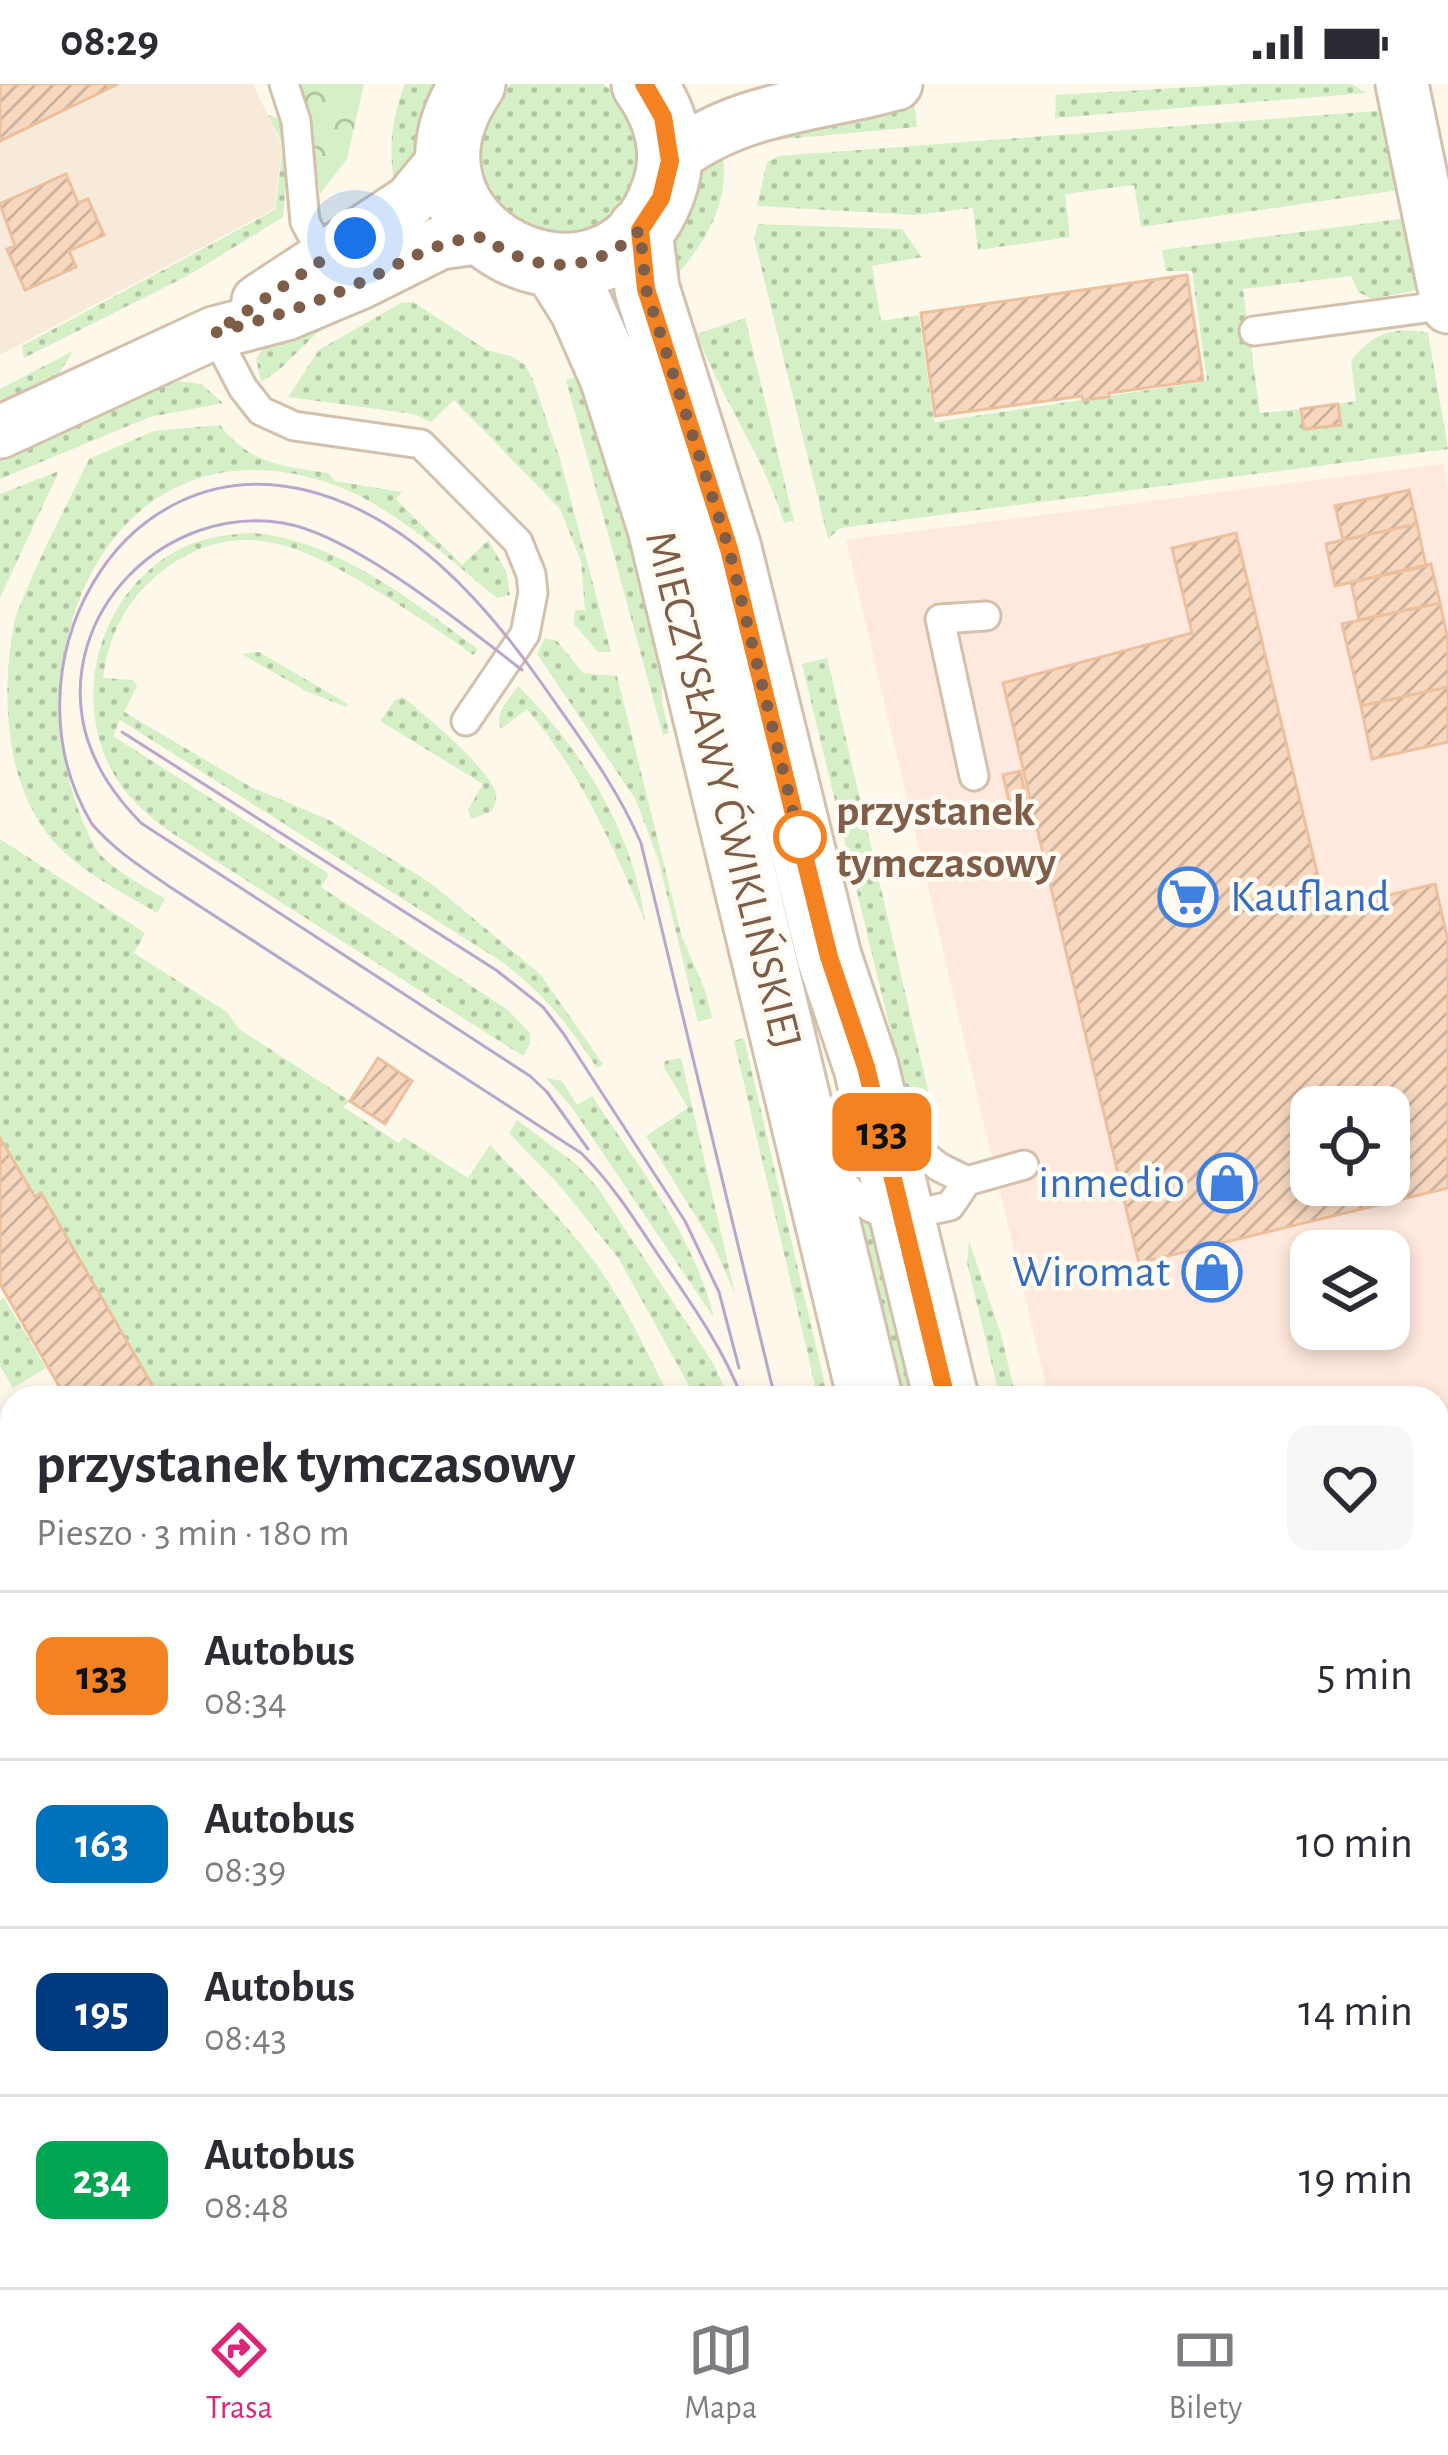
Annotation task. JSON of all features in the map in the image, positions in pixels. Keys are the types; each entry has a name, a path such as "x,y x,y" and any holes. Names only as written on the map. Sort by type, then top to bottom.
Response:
{"street":[{"path":"473,84 455,116 448,155 457,199 484,237 517,257 555,266 593,261 627,244 661,198 670,161 663,117 644,84"},
{"path":"670,161 738,120 896,84"},
{"path":"1402,84 1438,205 1448,306"},
{"path":"0,432 214,333 410,201 448,155"},
{"name":"MIECZYSŁAWY ĆWIKLIŃSKIEJ","path":"640,230 646,289 729,549 829,957 880,1121 943,1386"},
{"path":"214,333 286,314 440,243 484,237"},
{"name":"MIECZYSŁAWY ĆWIKLIŃSKIEJ","path":"555,266 582,309 612,377 660,528 868,1386"}],"lane":[{"path":"284,84 296,121 305,222 324,257"},
{"path":"1254,331 1448,306"},
{"path":"214,333 242,388 261,410 294,426 421,444 518,542 533,593 525,634 466,722"},
{"path":"974,776 940,619 986,616"},
{"path":"800,1104 826,1159 846,1188 876,1213 903,1217 950,1206 967,1180"},
{"path":"880,1121 939,1167 967,1180 1024,1165"}],"shaded area":[{"path":"0,84 253,84 282,146 274,209 0,355"},
{"path":"1443,464 1448,488 1448,1386 1046,1386 846,540"}],"green space":[{"path":"296,84 364,84 347,159 320,194 309,121"},
{"path":"405,84 447,84 426,145 395,187 392,135"},
{"path":"511,84 603,84 632,120 640,142 637,178 614,215 591,232 558,237 502,218 473,160 493,99"},
{"path":"1244,84 1352,84 1366,93 1055,118 1056,95"},
{"path":"914,102 917,127 774,140 771,130"},
{"path":"1377,111 1386,122 1400,190 1141,227 1134,185 1065,194 1070,237 978,250 973,208 915,215 757,206 767,162 779,156"},
{"path":"268,115 284,121 289,145 283,217 189,275 24,358 22,346 275,210 283,145"},
{"path":"722,152 722,190 711,226 665,287 673,228 683,197"},
{"path":"1407,218 1419,287 1413,291 1372,299 1358,292 1351,276 1243,289 1260,413 1301,409 1304,429 1340,425 1338,404 1356,401 1351,361 1359,352 1384,334 1428,333 1448,449 840,528 828,539 754,238 758,224 902,229 922,257 872,266 881,321 919,315 934,422 1207,381 1192,271 1166,271 1162,250"},
{"path":"393,291 318,332 261,382 256,359 268,341"},
{"path":"413,302 487,350 525,365 560,459 611,652 598,652 574,624 575,610 585,610 581,561 560,509 454,400 431,422 414,414 288,397 319,350 401,303"},
{"path":"745,318 794,521 784,523 697,334"},
{"path":"73,351 57,377 0,405 0,389"},
{"path":"588,373 662,618 662,702 669,733 663,735 566,380"},
{"path":"178,381 201,384 223,403 150,417 0,479 0,458 87,415"},
{"path":"220,425 242,448 268,461 328,473 335,481 402,492 396,499 462,565 488,540 506,571 510,595 497,598 393,515 323,481 245,470 179,486 127,523 89,577 67,642 60,713 70,784 98,852 165,899 157,913 74,861 44,829 28,802 11,743 10,648 23,598 89,459 154,431"},
{"path":"59,471 0,598 0,494"},
{"path":"254,533 315,548 373,576 478,649 473,655 380,593 302,551 276,543 222,542 166,568 141,590 122,617 103,678 133,680 137,686 124,712 251,787 329,820 432,884 540,974 603,1064 597,1068 553,1009 499,960 120,720 113,736 329,874 321,887 508,1010 530,1033 523,1056 175,835 139,806 117,779 99,739 94,707 95,675 114,614 155,565 182,548 217,537"},
{"path":"545,638 557,641 583,673 617,676 682,937 712,1018 698,1022 658,859 636,800 537,654"},
{"path":"259,652 348,704 306,691 242,654"},
{"path":"827,658 938,1133 922,1120 906,1095 802,664"},
{"path":"518,686 563,737 601,794 629,856 645,921 594,810 546,733 527,709 501,729 501,712"},
{"path":"403,697 483,771 496,794 491,812 471,819 468,810 483,784 380,721 395,700"},
{"path":"0,839 145,933 134,953 227,1012 239,1029 350,1101 343,1107 399,1143 404,1137 468,1178 490,1145 597,1265 664,1386 153,1386 42,1194 35,1197 0,1138"},
{"path":"744,1038 825,1386 815,1386 734,1041"},
{"path":"681,1058 735,1294 714,1246 646,1136 688,1108 664,1067 665,1061"},
{"path":"546,1078 562,1081 577,1105 592,1096 679,1230 714,1318 571,1106"},
{"path":"517,1120 576,1164 598,1188 724,1386 689,1386 619,1259 509,1133"},
{"path":"848,1214 879,1230 916,1386 902,1386"},
{"path":"969,1241 1013,1386 997,1386 967,1263"},
{"path":"4,1298 46,1368 16,1386 0,1366 0,1300"}],"building":[{"path":"0,84 118,84 0,141"},
{"path":"66,174 78,203 88,199 104,235 69,251 76,267 25,290 7,249 15,246 0,204"},
{"path":"1187,275 1203,380 1109,393 1109,397 1083,400 1082,396 935,416 921,313"},
{"path":"1338,404 1341,425 1304,429 1301,409"},
{"path":"1409,490 1417,524 1343,540 1335,506"},
{"path":"1417,524 1426,566 1335,586 1326,544"},
{"name":"Kaufland","path":"1236,533 1326,910 1435,884 1448,941 1448,1188 1410,1197 1410,1086 1290,1086 1290,1206 1374,1206 1139,1263 1003,683 1192,633 1172,548"},
{"path":"1431,564 1440,603 1359,620 1351,582"},
{"path":"1440,603 1448,640 1448,687 1361,706 1342,624"},
{"path":"1448,687 1448,742 1372,759 1361,706"},
{"path":"1020,771 1030,815 1013,819 1003,775"},
{"path":"378,1058 412,1081 385,1124 350,1101"},
{"path":"0,1138 35,1197 41,1193 153,1386 59,1386 0,1284"}],"tram line":[{"path":"737,1386 695,1309 624,1204 581,1153 170,887 92,824 67,764 60,702 69,640 93,583 130,536 179,502 238,485 305,490 376,519 409,540 467,591 518,651 595,759 641,843 772,1386"},
{"path":"522,670 407,584 341,544 283,523 240,522 199,531 161,549 129,575 104,608 87,646 80,687 85,731 94,757 114,792 141,823 530,1076 588,1149"},
{"path":"122,732 496,970 543,1007 685,1221 719,1292 739,1368"}],"bus line":[{"name":"133","path":"644,84 663,117 670,161 661,198 640,230 646,289 729,549 829,957 866,1067 943,1386"}],"place":[{"name":"przystanek tymczasowy","path":"800,837"},
{"name":"Kaufland","path":"1188,897"},
{"name":"inmedio","path":"1227,1183"},
{"name":"Wiromat","path":"1212,1272"}],"route":[{"path":"355,238 214,333 286,314 458,238 484,237 517,257 555,266 593,261 627,244 640,230 646,289 729,549 802,848 800,837"}]}
